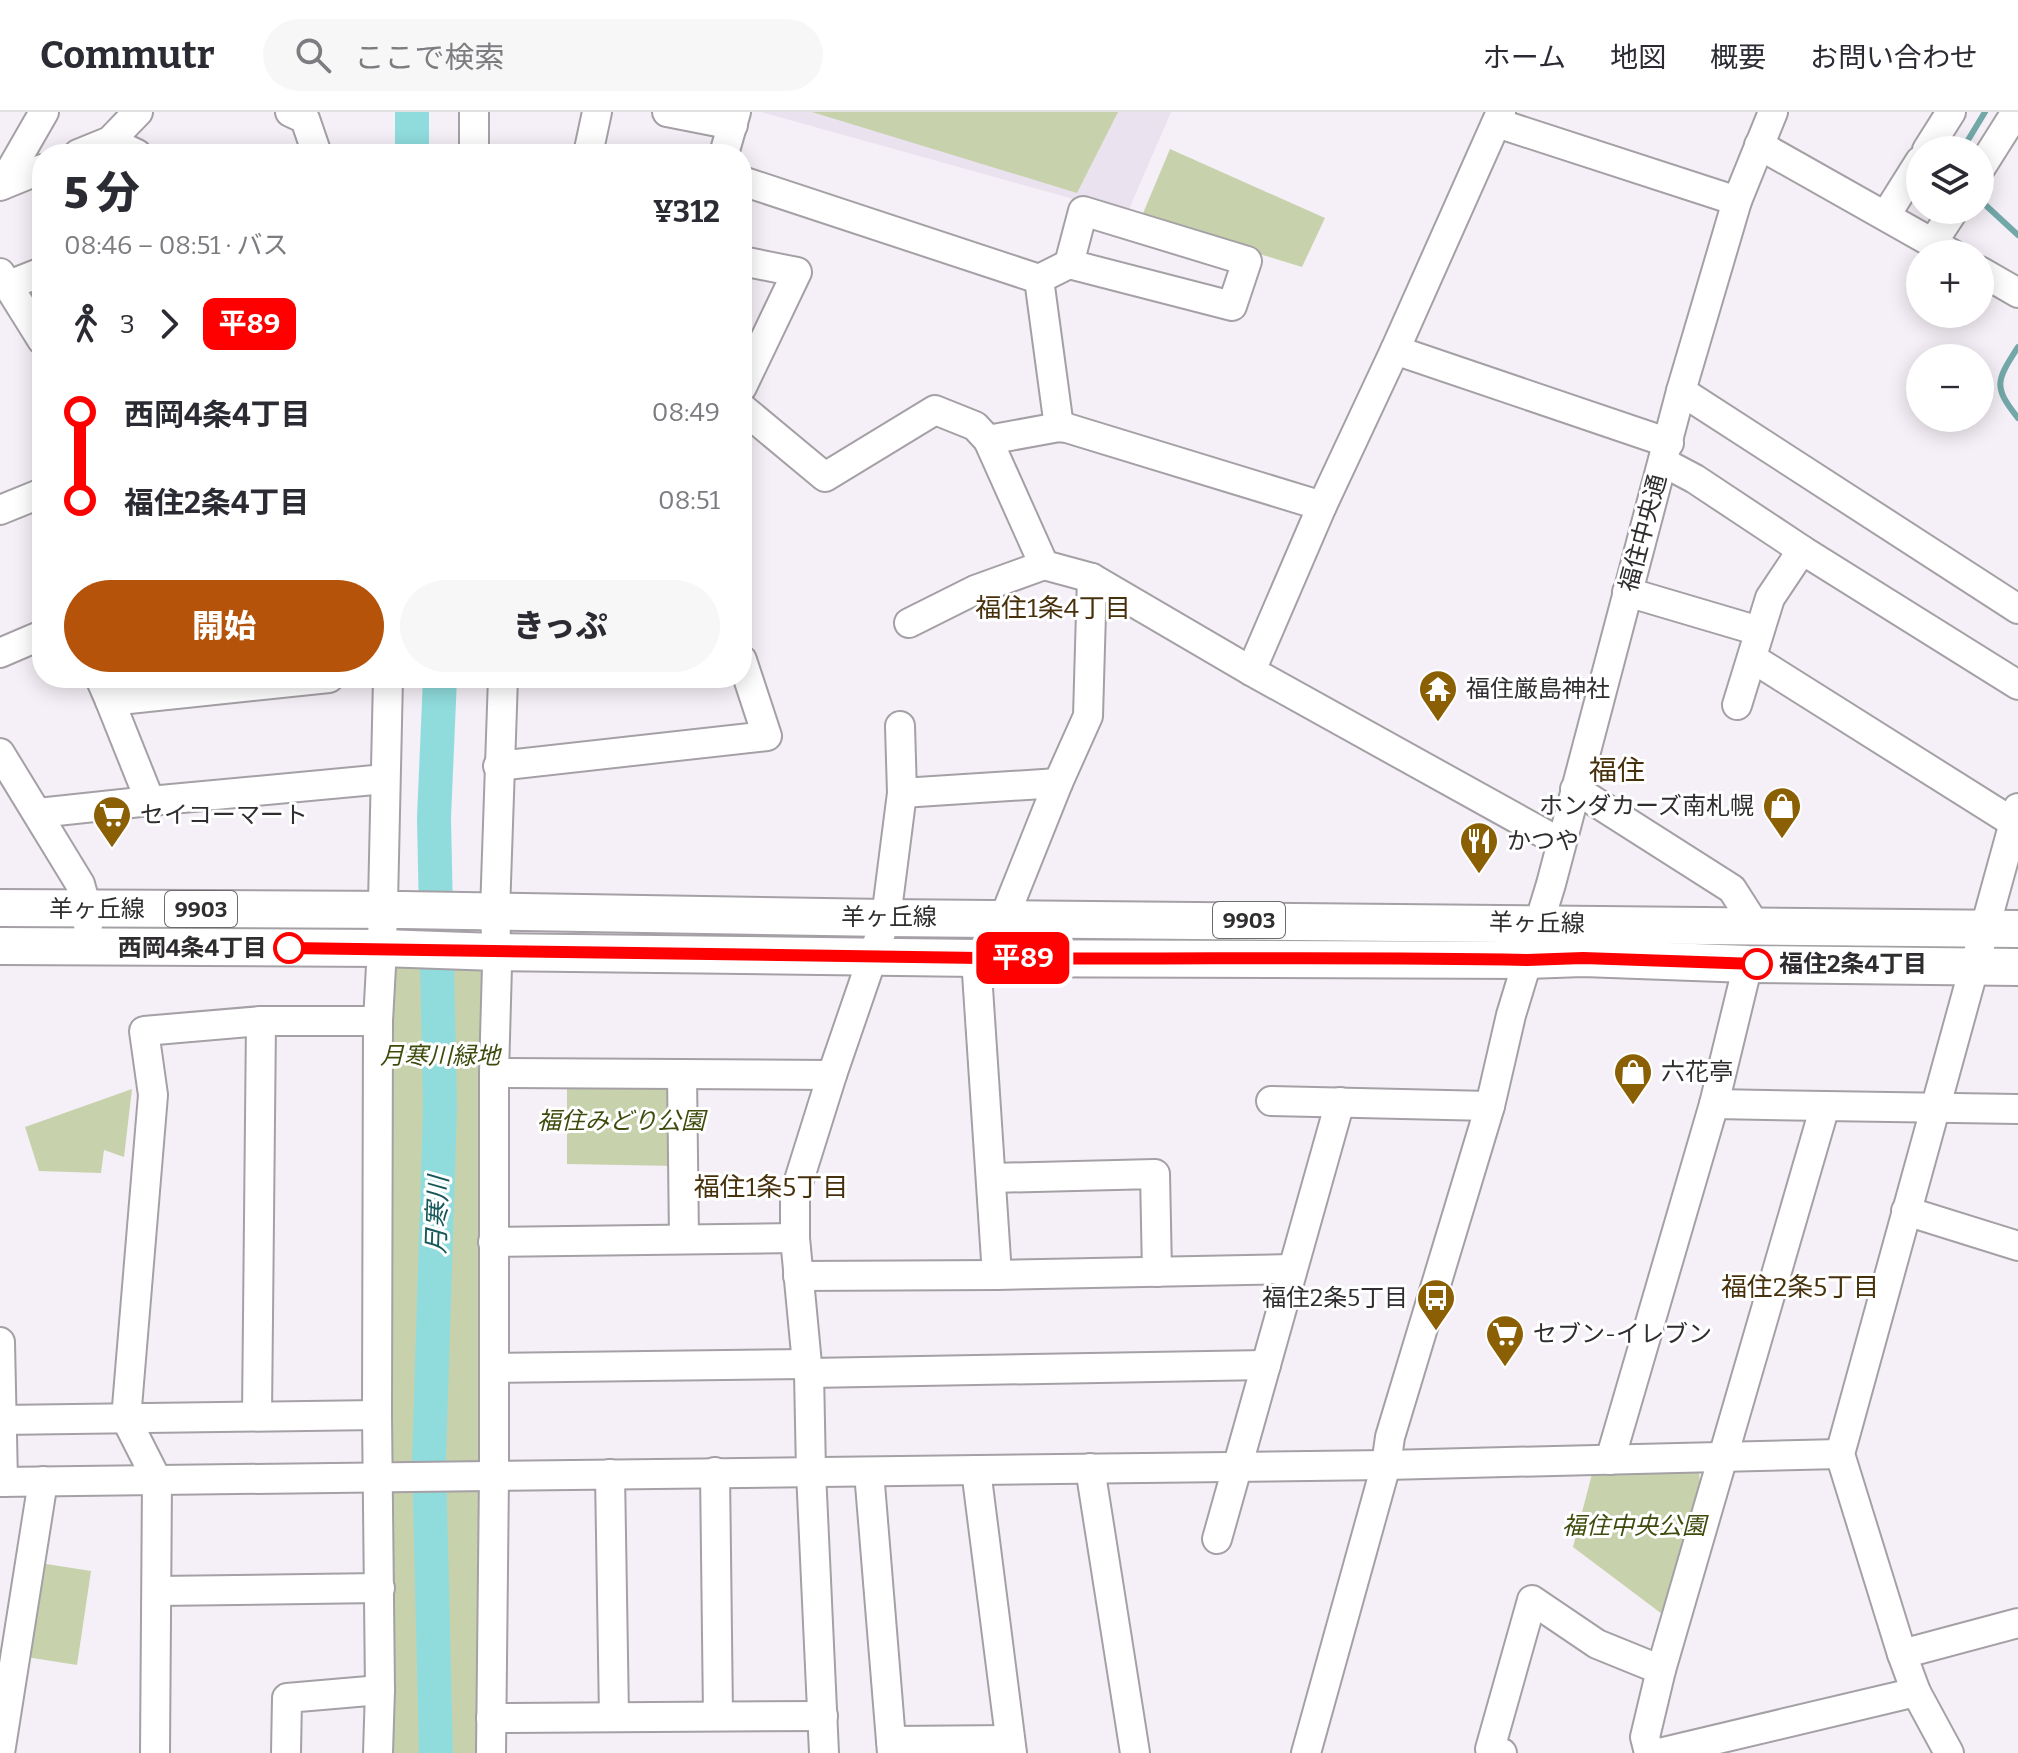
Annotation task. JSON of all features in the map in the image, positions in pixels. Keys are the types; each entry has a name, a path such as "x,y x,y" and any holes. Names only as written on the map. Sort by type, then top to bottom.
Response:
{"main road":[{"name":"羊ヶ丘線","path":"0,908 2001,928"},
{"name":"羊ヶ丘線","path":"0,946 392,948 976,958 1583,958 1748,964 2018,967"}],"street":[{"path":"1,185 44,112"},
{"path":"103,144 110,141 138,112"},
{"path":"290,112 305,119 314,144"},
{"path":"474,112 474,144"},
{"path":"590,144 597,112"},
{"path":"667,112 735,118 727,144"},
{"name":"福住中央通","path":"1306,1753 1386,1465 1390,1437 1490,1106 1511,1015 1551,884 1681,391 1737,201 1773,112"},
{"path":"1936,136 1951,112"},
{"path":"1994,147 2016,112"},
{"path":"1251,671 1322,506 1499,117 1737,201"},
{"path":"110,141 116,144"},
{"path":"1759,145 1928,240"},
{"path":"1,185 32,173"},
{"path":"1886,215 1906,183"},
{"path":"752,184 1039,279 1069,264 1232,306 1247,261 1083,211 1069,264"},
{"path":"752,263 797,272 752,366"},
{"path":"32,274 4,279 32,324"},
{"path":"1039,279 1059,427"},
{"path":"1994,279 2018,293"},
{"path":"1395,350 1666,452 1695,479 1802,550 2018,685"},
{"path":"1681,391 2018,609"},
{"path":"752,416 825,477 935,410 975,426 988,440 1044,565"},
{"path":"988,440 1067,428 1322,506"},
{"path":"0,510 32,497"},
{"path":"1737,705 1770,598 1802,550"},
{"path":"909,623 975,590 1044,565 1092,578 1251,671 1561,843"},
{"path":"1004,918 1088,716 1092,578"},
{"path":"1627,592 1756,644 2016,816 2001,928 1973,967 1840,1454 1902,1654 1916,1692 1949,1753"},
{"path":"0,653 32,639"},
{"path":"142,688 105,690 150,801"},
{"path":"378,1753 380,1588 389,1477 377,1415 378,1021 392,948 385,779 388,688"},
{"path":"491,1753 482,1476 494,1368 494,1073 487,912 502,688"},
{"path":"498,766 767,736 751,688"},
{"path":"824,1753 808,1368 795,1238 795,1193 886,918 902,793 900,726"},
{"path":"0,753 80,884 87,909 89,947"},
{"path":"38,813 385,779"},
{"path":"902,793 1058,783"},
{"path":"1575,789 1732,889 1755,925"},
{"path":"976,958 997,1275"},
{"path":"1610,1460 1714,1104 1748,964"},
{"path":"155,1753 157,1480 126,1419 153,1095 144,1031 261,1021 378,1021"},
{"path":"257,1416 261,1021"},
{"path":"494,1073 832,1075"},
{"path":"682,1075 684,1239"},
{"path":"1271,1101 1490,1106"},
{"path":"1217,1539 1340,1102"},
{"path":"1714,1104 2018,1109"},
{"path":"1649,1753 1645,1737 1661,1670 1825,1106"},
{"path":"992,1178 1155,1174 1157,1272"},
{"path":"1906,1211 2018,1246"},
{"path":"493,1242 795,1238"},
{"path":"798,1276 1292,1269"},
{"path":"0,1342 2,1482 1386,1465 1840,1454"},
{"path":"494,1368 1266,1365"},
{"path":"1,1420 377,1415"},
{"path":"1090,1468 1135,1753"},
{"path":"869,1472 892,1747 1011,1747 976,1470"},
{"path":"715,1472 718,1716"},
{"path":"610,1474 614,1717"},
{"path":"1,1745 12,1608 43,1481"},
{"path":"157,1591 380,1588"},
{"path":"1502,1753 1490,1749 1532,1600 1597,1644 1661,1670"},
{"path":"1902,1654 2018,1623"},
{"path":"286,1753 287,1698 380,1690"},
{"path":"1659,1753 1916,1692"},
{"path":"491,1718 823,1716"}],"shaded area":[{"path":"761,112 1171,112 1127,214"}],"green space":[{"path":"812,112 1118,112 1077,193"},
{"path":"1170,149 1325,218 1302,267 1141,218"},
{"name":"月寒川緑地","path":"392,966 488,969 479,1753 386,1753 392,1364"},
{"name":"福住みどり公園","path":"567,1077 672,1085 676,1166 567,1164"},
{"path":"132,1089 124,1157 104,1150 101,1173 39,1171 25,1127"},
{"name":"福住中央公園","path":"1699,1468 1700,1488 1666,1617 1573,1547 1593,1470"},
{"path":"40,1563 91,1571 77,1665 26,1657"}],"waterway":[{"name":"月寒川","path":"412,112 412,144"},
{"path":"1970,136 1985,112"},
{"path":"1994,213 2018,235"},
{"path":"2018,347 2000,383 2004,398 2018,418"},
{"name":"月寒川","path":"436,1753 429,1460 440,1108 434,818 440,688"}],"bus line":[{"name":"平89","path":"289,948 976,958 1583,958 1757,964"}],"place":[{"name":"福住厳島神社","path":"1438,723"},
{"name":"ホンダカーズ南札幌","path":"1782,840"},
{"name":"セイコーマート","path":"112,849"},
{"name":"かつや","path":"1479,875"},
{"name":"西岡4条4丁目","path":"289,948"},
{"name":"福住2条4丁目","path":"1757,964"},
{"name":"六花亭","path":"1633,1106"},
{"name":"福住2条5丁目","path":"1436,1332"},
{"name":"セブン-イレブン","path":"1505,1368"}],"district":[{"name":"福住1条4丁目","path":"1053,608"},
{"name":"福住","path":"1617,770"},
{"name":"福住1条5丁目","path":"771,1187"},
{"name":"福住2条5丁目","path":"1800,1287"}]}
